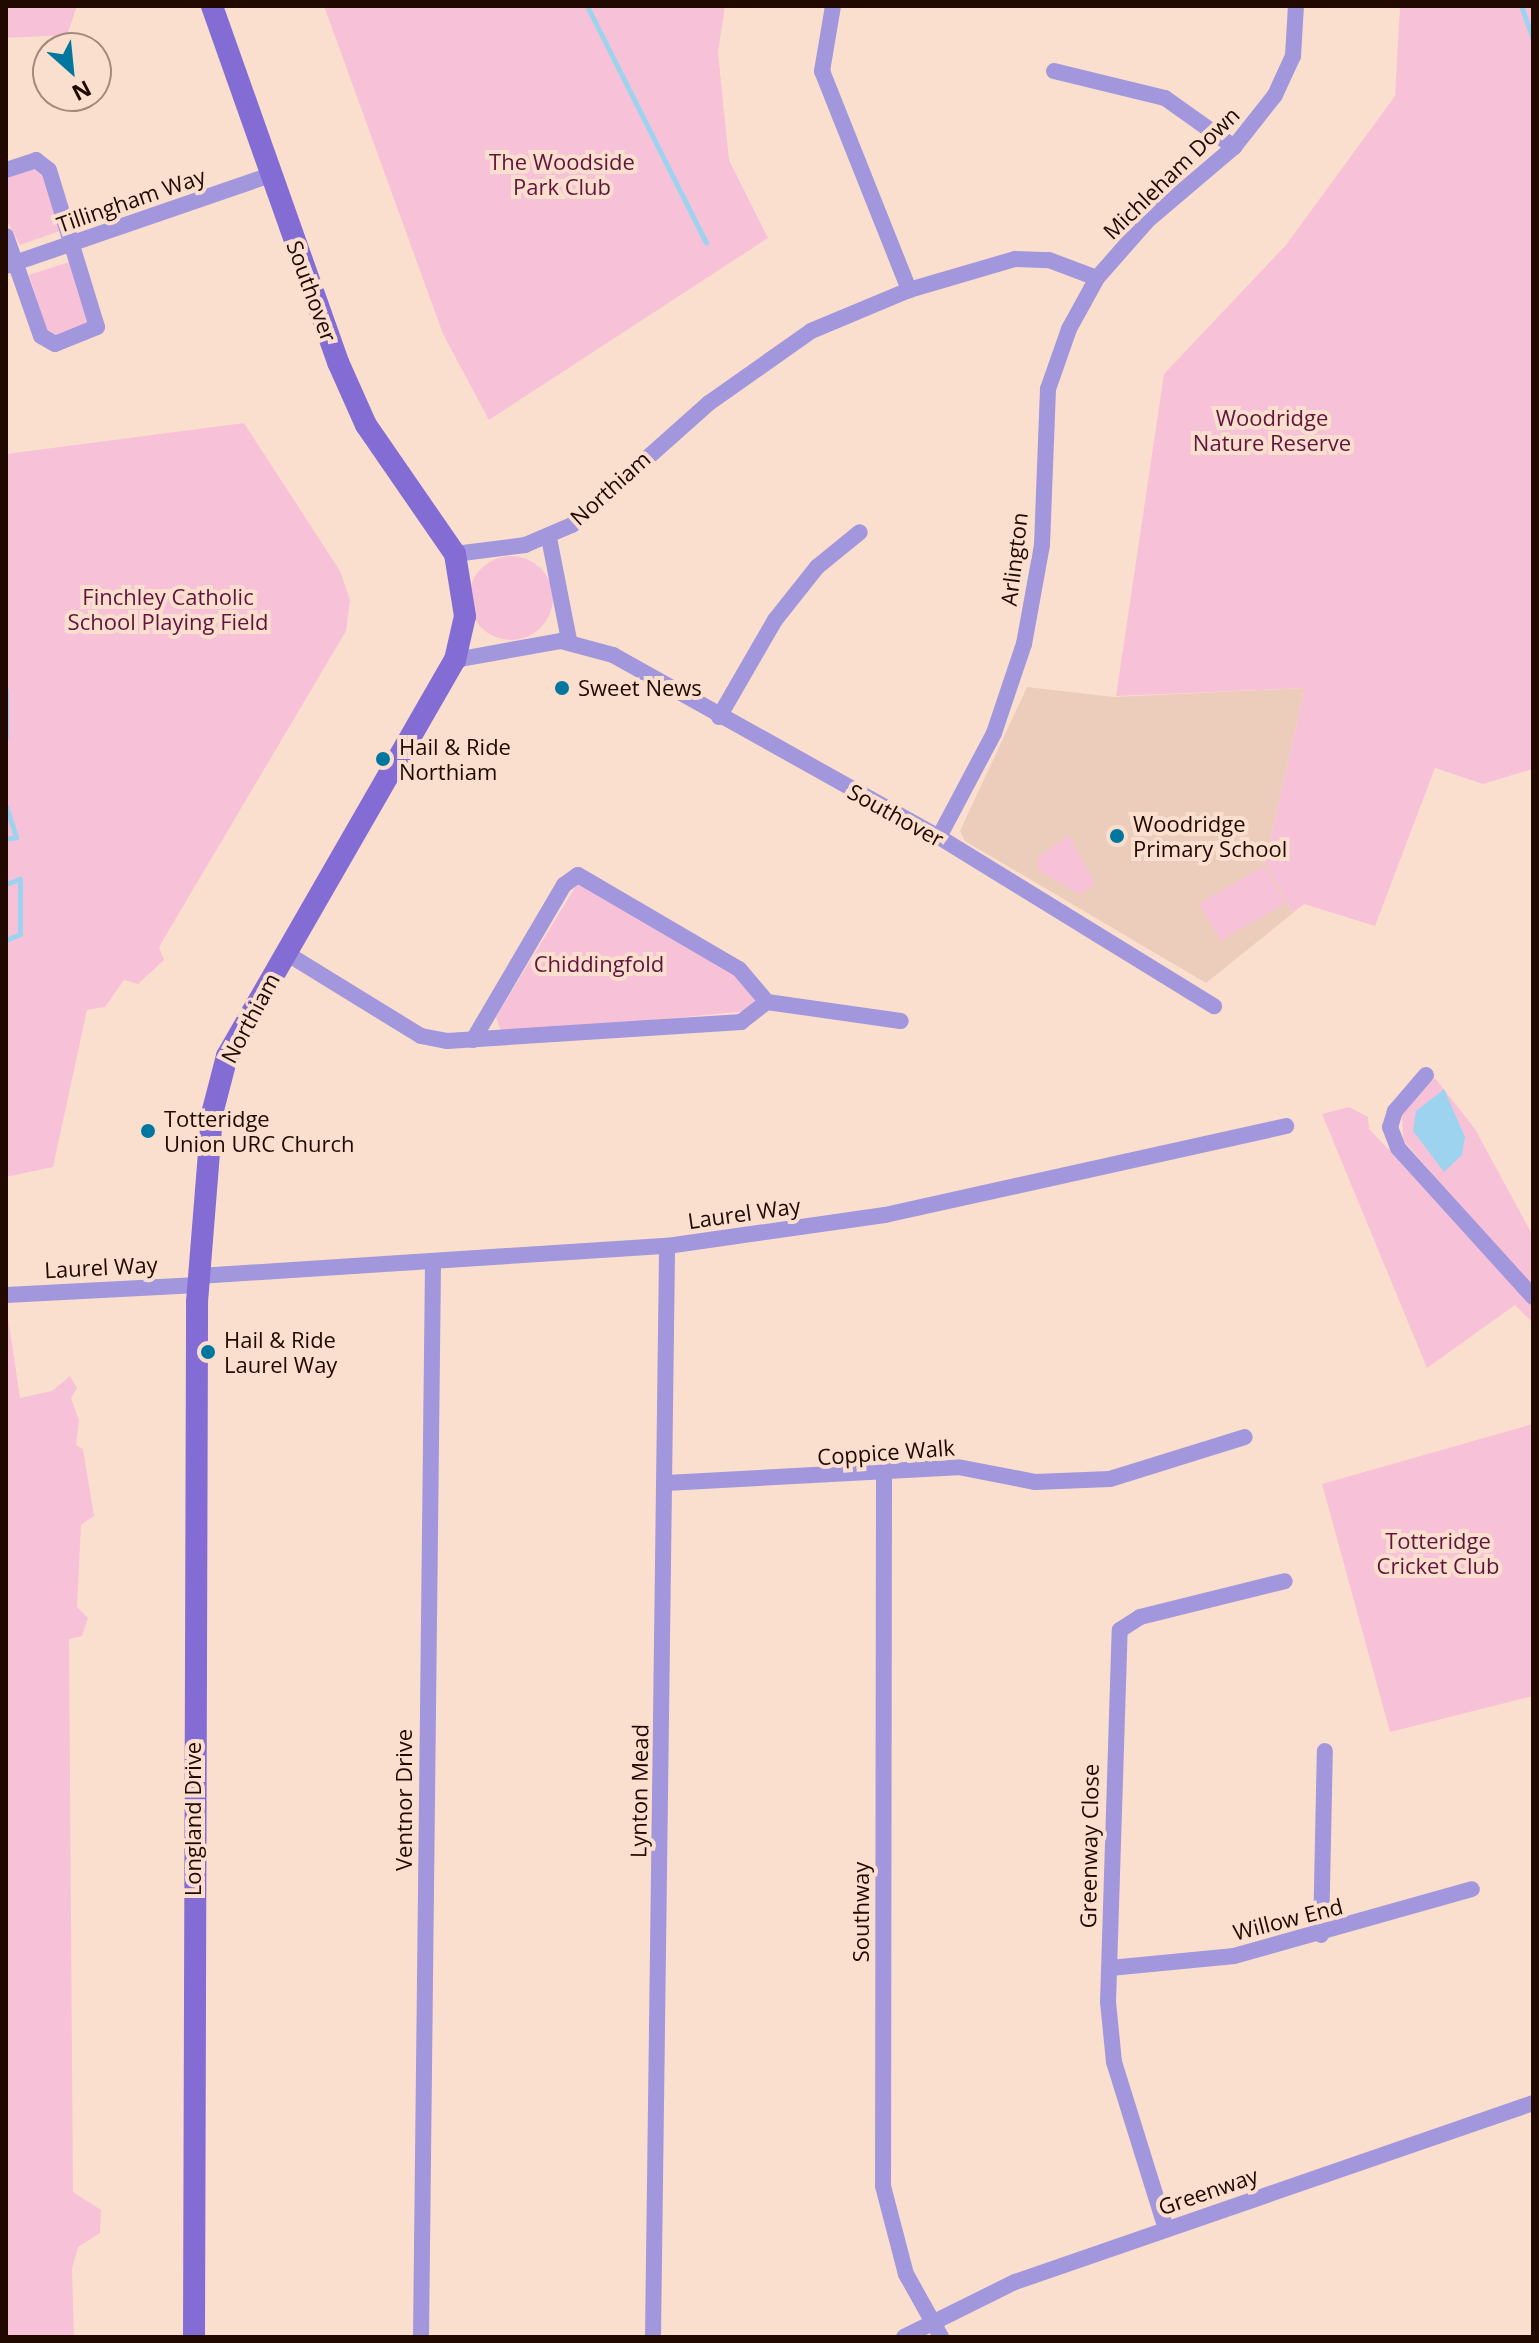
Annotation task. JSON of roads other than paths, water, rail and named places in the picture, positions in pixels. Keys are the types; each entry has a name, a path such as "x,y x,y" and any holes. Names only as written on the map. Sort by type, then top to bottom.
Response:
{"street":[{"name":"Southover","path":"212,6 352,396 455,554"},
{"path":"833,6 822,71 909,290"},
{"name":"Michleham Down","path":"1097,278 1147,221 1234,147 1275,95 1293,56 1296,6"},
{"path":"1054,71 1165,98 1234,147"},
{"path":"6,170 43,163 75,242 99,319 91,332 47,342 11,264 6,236"},
{"name":"Tillingham Way","path":"11,264 271,175"},
{"name":"Northiam","path":"198,1288 217,1083 286,953 455,660 465,616 455,554 549,538 709,403 811,331 909,290 1015,259 1049,260 1097,278"},
{"name":"Arlington","path":"939,837 994,733 1024,644 1042,545 1048,389 1097,278"},
{"path":"719,717 775,620 817,567 860,532"},
{"path":"549,538 569,640"},
{"name":"Southover","path":"455,660 569,640 613,655 719,717 939,837 1214,1006"},
{"path":"473,1040 564,885 578,875 739,969 767,1002 901,1021"},
{"path":"286,953 421,1036 473,1040 741,1022 767,1002"},
{"path":"1426,1075 1395,1111 1390,1127 1398,1148 1533,1297"},
{"name":"Laurel Way","path":"6,1295 198,1288 433,1264 667,1246 885,1215 1286,1126"},
{"name":"Lynton Mead","path":"653,2337 667,1246"},
{"name":"Ventnor Drive","path":"421,2337 433,1264"},
{"name":"Longland Drive","path":"194,2337 198,1288"},
{"name":"Coppice Walk","path":"666,1483 884,1475 958,1467 1035,1482 1110,1479 1245,1437"},
{"name":"Southway","path":"884,1475 883,2186 906,2274 936,2330"},
{"name":"Greenway Close","path":"1166,2229 1114,2062 1110,1968 1120,1630 1140,1617 1285,1581"},
{"path":"1321,1935 1325,1751"},
{"name":"Willow End","path":"1110,1968 1234,1956 1321,1935 1472,1889"},
{"name":"Greenway","path":"904,2337 936,2330 1015,2282 1533,2103"}],"water":[{"path":"1444,1089 1465,1137 1462,1155 1444,1172 1413,1131 1416,1111"}],"waterway":[{"path":"587,6 706,243"},
{"path":"1521,6 1533,39"},
{"path":"1533,47 1533,57"},
{"path":"6,690 6,737"},
{"path":"6,806 16,837 6,839"},
{"path":"6,884 20,879 20,934 6,940"}],"place":[{"name":"Sweet News","path":"562,688"},
{"name":"Hail & Ride Northiam","path":"383,759"},
{"name":"Woodridge Primary School","path":"1117,836"},
{"name":"Totteridge Union URC Church","path":"148,1131"},
{"name":"Hail & Ride Laurel Way","path":"208,1352"}],"park label":[{"name":"The Woodside Park Club","path":"562,174"},
{"name":"Woodridge Nature Reserve","path":"1272,430"},
{"name":"Finchley Catholic School Playing Field","path":"168,608"},
{"name":"Chiddingfold","path":"599,964"},
{"name":"Totteridge Cricket Club","path":"1438,1552"}]}
